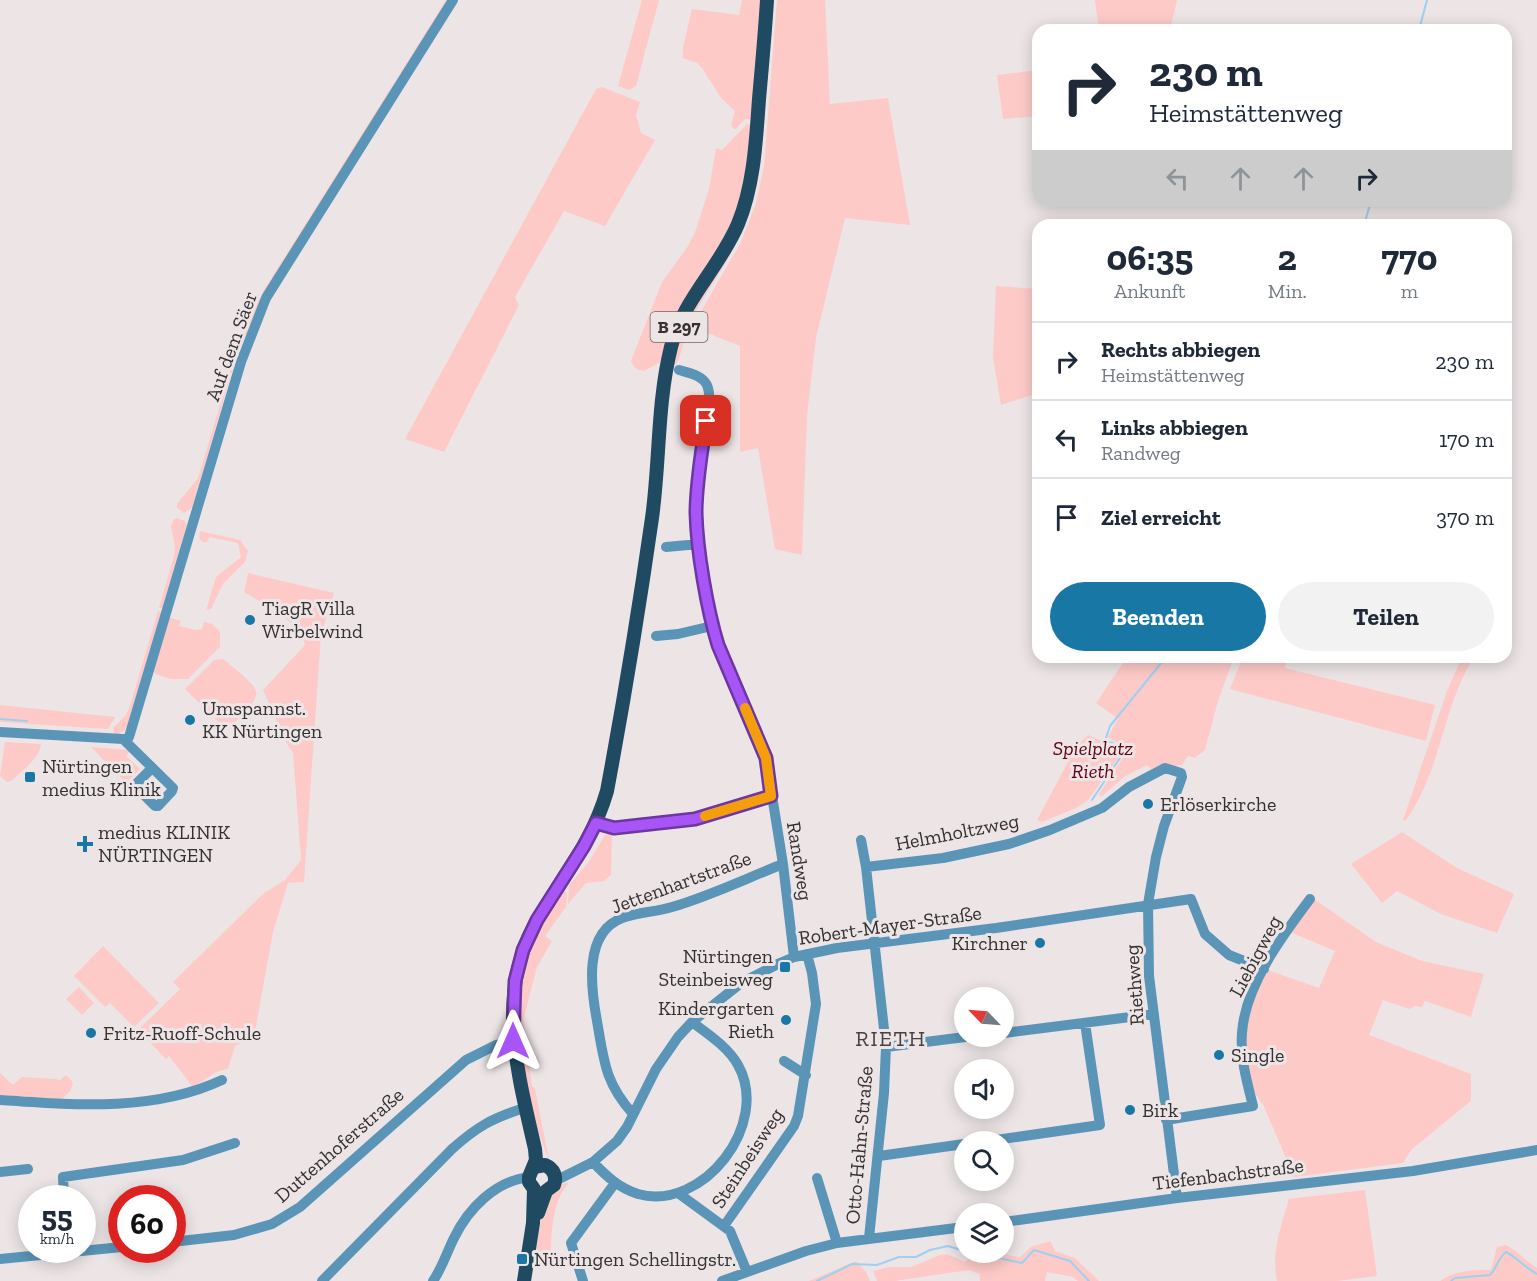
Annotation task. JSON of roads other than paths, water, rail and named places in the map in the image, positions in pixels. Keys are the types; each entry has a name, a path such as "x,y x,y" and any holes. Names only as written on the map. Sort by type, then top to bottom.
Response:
{"main road":[{"name":"B 297","path":"524,1281 542,1177 524,1108 513,1041 515,981 523,950 537,920 571,868 596,823 607,791 652,518 665,373 672,344 680,325 729,241 740,218 749,190 758,123 767,0"}],"street":[{"name":"Auf dem Säer","path":"123,739 129,737 131,731 240,362 266,298 453,0"},
{"name":"Randweg","path":"680,370 704,380 709,395 698,482 696,513 699,544 712,626 766,758 783,864 794,957"},
{"path":"666,547 699,544"},
{"path":"656,636 678,634 712,626"},
{"path":"0,732 123,739 152,768"},
{"name":"Helmholtzweg","path":"866,867 943,858 1009,844 1102,808 1129,787 1165,768 1181,773"},
{"name":"Riethweg","path":"1177,1198 1149,976 1148,904 1156,857 1164,826 1182,777 1181,773"},
{"path":"596,823 614,828 695,819 771,796"},
{"name":"Otto-Hahn-Straße","path":"861,840 866,867 885,1047 879,1156 869,1238"},
{"name":"Jettenhartstraße","path":"633,1114 610,1083 597,1018 593,963 600,938 607,929 622,918 671,907 783,864"},
{"name":"Robert-Mayer-Straße","path":"433,1281 455,1236 479,1203 507,1182 542,1177 580,1168 593,1162 617,1141 656,1069 678,1036 741,983 794,957 873,942 996,928 1191,899 1205,934 1229,955 1264,969"},
{"name":"Liebigweg","path":"1166,1120 1252,1106 1243,1063 1242,1033 1246,1006 1279,941 1310,899"},
{"name":"Steinbeisweg","path":"724,1226 794,1126 798,1116 816,1004 807,954"},
{"path":"1014,1032 1154,1014"},
{"path":"593,1162 615,1183 639,1194 660,1196 678,1193 702,1180 729,1153 741,1131 747,1103 747,1090 738,1065 719,1042 692,1022"},
{"path":"1014,1137 1100,1125 1085,1023"},
{"path":"885,1047 954,1038"},
{"name":"Duttenhoferstraße","path":"186,1240 234,1235 272,1224 300,1207 466,1060 496,1045 513,1041"},
{"path":"784,1060 806,1075"},
{"path":"0,1100 64,1104 168,1098 199,1091 222,1080"},
{"path":"322,1281 472,1131 493,1118 524,1108"},
{"path":"63,1185 63,1177 183,1160 235,1143"},
{"path":"879,1156 954,1145"},
{"name":"Tiefenbachstraße","path":"1014,1221 1177,1198 1368,1177 1537,1150"},
{"path":"0,1172 28,1169"},
{"path":"817,1178 837,1243"},
{"path":"583,1281 571,1243 615,1183"},
{"name":"Steinbeisweg","path":"678,1193 730,1231 747,1272"},
{"path":"722,1281 806,1251 837,1243 954,1228"},
{"path":"0,1259 18,1257"}],"waterway":[{"path":"1421,24 1427,0"},
{"path":"1366,219 1369,207"},
{"path":"1092,800 1124,752 1113,743 1105,741 1110,726 1161,663"},
{"path":"0,719 27,721"},
{"path":"817,1281 852,1264 877,1265 899,1257 916,1257 930,1250 948,1246 954,1248"},
{"path":"1014,1261 1022,1263 1034,1250 1070,1261 1089,1281"},
{"path":"1451,1281 1455,1278 1490,1275 1506,1252 1537,1274"}],"place":[{"name":"TiagR Villa Wirbelwind","path":"250,620"},
{"name":"Umspannst. KK Nürtingen","path":"190,720"},
{"name":"Nürtingen medius Klinik","path":"30,777"},
{"name":"Erlöserkirche","path":"1148,804"},
{"name":"medius KLINIK NÜRTINGEN","path":"85,844"},
{"name":"Kirchner","path":"1040,943"},
{"name":"Nürtingen Steinbeisweg","path":"785,967"},
{"name":"Kindergarten Rieth","path":"786,1020"},
{"name":"Fritz-Ruoff-Schule","path":"91,1033"},
{"name":"Single","path":"1219,1055"},
{"name":"Birk","path":"1130,1110"},
{"name":"Nürtingen Schellingstr.","path":"522,1259"}],"district":[{"name":"RIETH","path":"891,1038"}],"park label":[{"name":"Spielplatz Rieth","path":"1093,760"}]}
